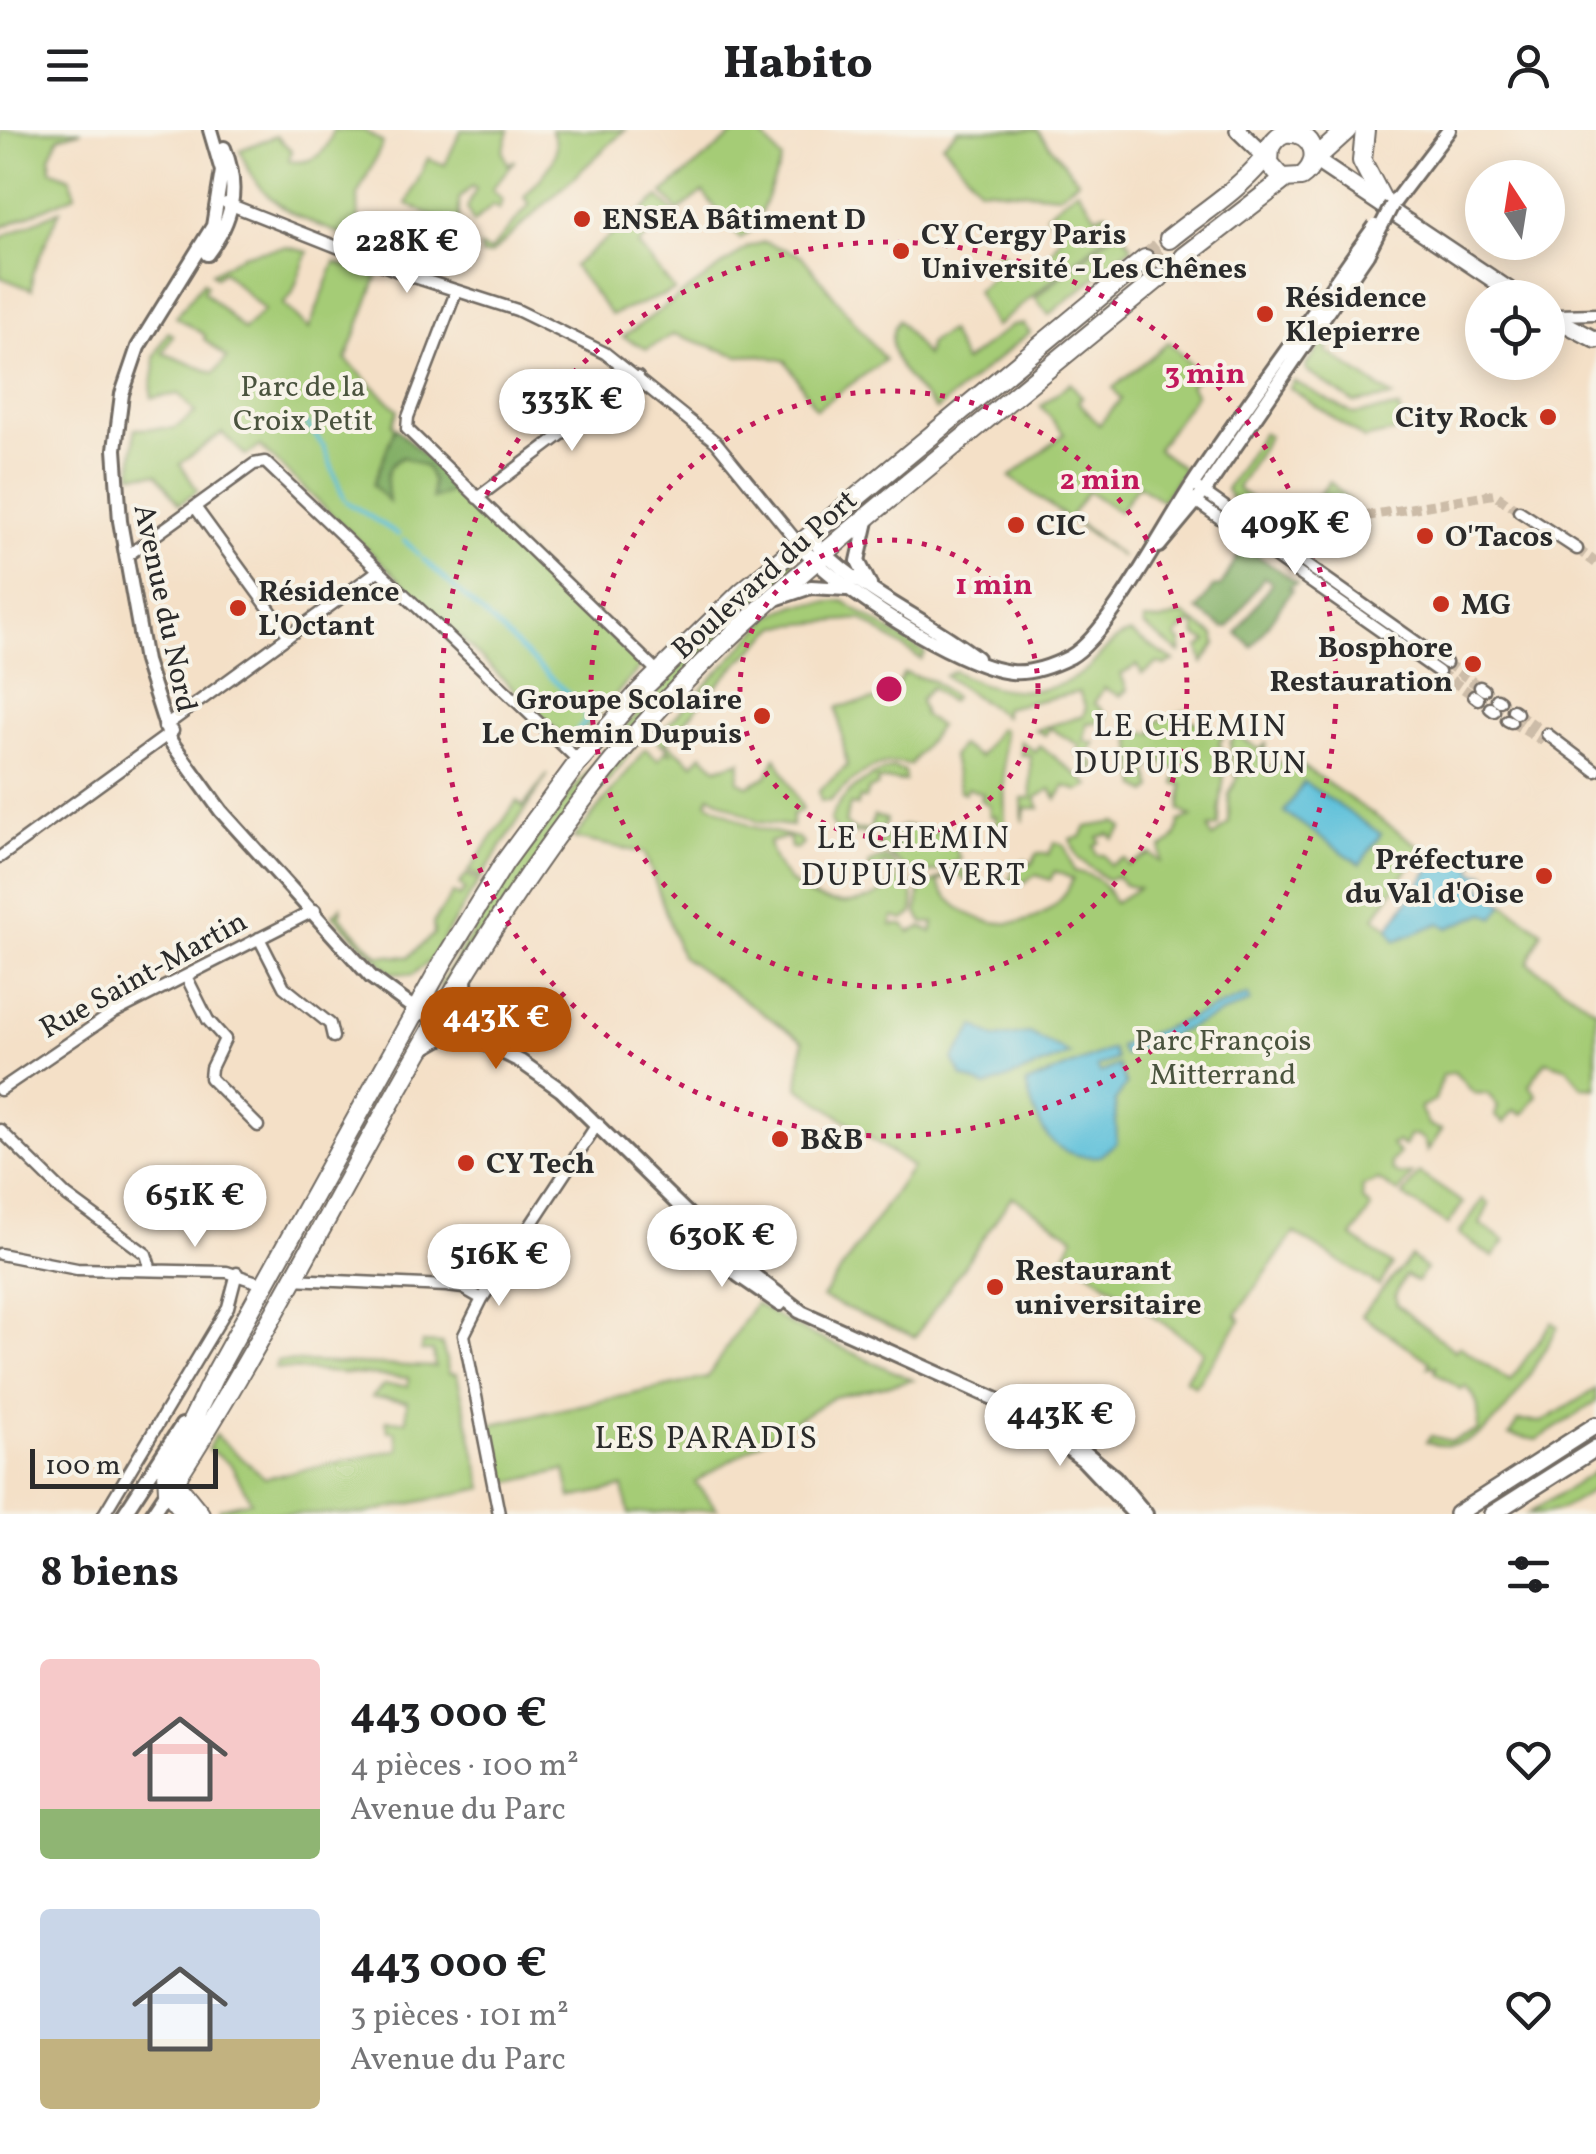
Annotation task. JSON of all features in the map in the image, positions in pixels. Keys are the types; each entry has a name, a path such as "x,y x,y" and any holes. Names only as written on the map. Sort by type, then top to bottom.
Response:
{"main road":[{"path":"1238,130 1279,141 1310,140 1315,160 1495,280"},
{"path":"1184,257 1285,179 1304,176 1347,130"},
{"path":"1365,130 1362,161 1389,206"},
{"path":"1279,141 1274,172 1285,179"},
{"path":"1170,239 1279,141"},
{"name":"Boulevard du Port","path":"169,1483 216,1372 426,1011 504,863 580,761 658,672 804,540 1145,259"},
{"name":"Boulevard du Port","path":"169,1483 291,1279 416,1054 426,1011 466,970 516,891 608,767 665,701 759,607 1160,277"},
{"path":"1565,323 1596,340"},
{"path":"1457,1514 1596,1425"},
{"path":"1492,1514 1596,1448"},
{"path":"169,1483 186,1514"},
{"path":"169,1483 200,1514"}],"street":[{"name":"Avenue du Nord","path":"213,130 221,165 220,194 205,244 163,301 134,357 121,402 115,450 122,540 148,675 169,729 208,795 376,974 426,1011 532,1068 598,1123 684,1213 740,1264 803,1313 1008,1404"},
{"name":"Avenue du Nord","path":"169,729 153,668 132,553 121,455 132,382 159,320 217,241 231,208 232,172 213,130"},
{"path":"220,194 231,208 305,232 557,328 605,353 724,450 818,558 853,590 952,653 986,666 1028,672 1074,655 1195,493 1363,251 1389,206 1449,131"},
{"path":"456,292 406,423 409,432 658,672"},
{"path":"1565,317 1596,314"},
{"path":"478,498 638,377"},
{"path":"132,553 254,464 265,462 580,761"},
{"path":"1195,493 1290,550 1315,540 1311,556 1315,573 1335,600"},
{"path":"1195,493 1335,600 1443,667 1238,518"},
{"path":"196,507 290,636"},
{"path":"874,511 860,538 858,561 864,577 880,594"},
{"path":"1519,511 1577,550"},
{"path":"818,558 880,594 986,666"},
{"path":"0,856 379,570"},
{"path":"759,607 806,588 853,590"},
{"path":"1545,738 1596,771"},
{"name":"Rue Saint-Martin","path":"0,1090 78,1034 313,911"},
{"path":"259,938 284,987 330,1024 333,1037"},
{"path":"416,1054 442,1037 474,1037 466,1013 466,970"},
{"path":"186,976 208,1020 225,1038 210,1068 212,1082 258,1126"},
{"path":"499,1514 462,1344 482,1299 598,1123"},
{"path":"0,1130 68,1196 146,1254 150,1270"},
{"path":"0,1254 77,1269 238,1273 266,1286"},
{"path":"104,1514 228,1307 238,1273"},
{"path":"291,1279 448,1286 464,1288 482,1299"},
{"name":"Boulevard du Port","path":"124,1514 216,1372"},
{"path":"1008,1404 1083,1460 1134,1514"},
{"path":"1008,1404 1051,1424 1077,1442 1115,1476 1146,1514"},
{"path":"144,1483 169,1483"},
{"name":"Boulevard du Port","path":"152,1514 169,1483"}],"green space":[{"path":"0,130 82,130 59,137 50,157 51,170 70,178 75,195 0,228"},
{"path":"333,130 363,130 383,143 358,194 359,241 287,210 260,186 240,150 276,136 291,150 289,161 305,161 323,151"},
{"path":"461,130 509,130 503,152 508,164 515,160 492,189 502,200 499,210 493,205 473,223 467,208 476,189 472,186 459,199 459,220 468,236 459,234 455,241 464,249 447,242 443,255 449,260 390,239 397,224 444,244 452,225 407,204 428,158 445,165"},
{"path":"551,130 625,130 491,254 482,255 480,247 490,251 530,204 524,197 554,158"},
{"path":"739,130 758,130 782,160 755,227 740,239 703,192 678,211 663,193"},
{"path":"958,130 1037,130 1078,180 1059,195 979,188 943,144"},
{"path":"1077,189 1096,216 1106,212 1118,226 995,327 976,291 995,275 985,261 1001,252 1018,273 1047,259 1061,236 1046,214"},
{"path":"659,197 675,214 638,245 675,291 611,315 573,266"},
{"path":"60,210 32,274 32,290 0,277 0,238"},
{"path":"1120,228 1132,247 1049,315 1035,298"},
{"path":"764,242 801,255 885,360 816,409 786,361 761,355 739,356 674,334 647,349 623,337 748,247"},
{"name":"Parc de la Croix Petit","path":"286,247 308,252 292,294 283,304 309,329 335,262 377,277 346,360 398,410 392,425 642,665 572,745 260,446 246,456 222,433 180,464 198,491 179,504 157,474 132,474 135,429 175,428 195,413 179,394 152,398 154,357 168,332 173,335 163,353 214,373 227,358 204,339 205,335 176,317 203,282 207,286 203,291 244,330 264,310 223,271 216,277 212,273 244,254"},
{"path":"898,320 926,356 929,343 949,331 964,362 1012,325 1023,324 1030,332 936,410 895,357 892,345"},
{"path":"1327,338 1332,342 1326,351 1393,397 1354,403 1307,371 1306,365"},
{"path":"1169,342 1201,376 1190,385 1196,394 1157,449 1184,469 1162,501 1138,485 1119,512 1088,491 1070,516 1122,557 1010,477 1064,434 1041,406 1070,383 1082,397 1078,401 1099,425 1121,399 1113,388"},
{"path":"1294,381 1353,414 1399,408 1403,430 1364,439 1290,388"},
{"path":"395,427 458,488 432,499 432,480 426,467 403,457 388,471 389,502 373,485"},
{"path":"1263,432 1269,436 1237,488 1287,527 1282,534 1232,500 1226,489"},
{"path":"1330,481 1356,508 1320,516 1299,541 1287,537"},
{"path":"1249,550 1297,583 1289,587 1292,590 1252,647 1237,633 1272,582 1264,577 1229,627 1224,628 1197,610 1213,587 1221,586 1240,552"},
{"path":"791,559 797,567 730,625 446,989 440,986 515,868 598,758 690,656"},
{"path":"843,601 925,653 921,659 861,619 778,626 733,668 663,746 655,738 774,614 796,605"},
{"path":"1182,614 1214,635 1216,644 1203,663 1199,648 1207,641 1196,636 1195,625 1187,624 1176,637 1181,642 1180,653 1144,626 1144,620 1161,621"},
{"path":"1130,633 1174,661 1164,666 1158,663 1142,674 1137,665 1121,674 1127,690 1120,696 1104,688 1094,703 1107,714 1104,722 1087,723 1084,741 1095,743 1087,756 1096,766 1093,771 1076,753 1080,746 1050,728 1045,735 1035,730 1083,716 1086,708 1079,692 1004,708 1004,716 945,676 954,671 985,684 1018,690 1051,687 1082,673 1115,640"},
{"path":"904,673 933,681 954,697 950,702 931,687 920,700 924,716 939,726 910,765 886,764 866,771 830,801 821,801 819,791 847,766 837,707 890,697"},
{"name":"Parc François Mitterrand","path":"1185,711 1186,720 1209,725 1223,738 1219,742 1224,773 1219,826 1209,828 1212,838 1229,823 1229,794 1239,776 1234,774 1230,743 1236,734 1260,750 1267,742 1260,764 1268,769 1275,760 1282,764 1288,756 1422,848 1375,917 1389,928 1439,856 1478,861 1471,866 1475,873 1486,874 1479,886 1542,931 1528,963 1596,1010 1596,1088 1582,1087 1568,1068 1546,1061 1529,1085 1537,1095 1523,1115 1514,1110 1504,1123 1495,1116 1498,1106 1488,1094 1474,1093 1454,1072 1443,1075 1435,1100 1420,1108 1429,1126 1442,1130 1427,1152 1424,1140 1416,1135 1409,1136 1404,1147 1397,1142 1391,1145 1399,1154 1391,1162 1392,1170 1399,1175 1412,1174 1399,1193 1378,1180 1363,1186 1362,1199 1371,1208 1352,1237 1392,1265 1379,1286 1294,1233 1236,1315 1241,1320 1195,1386 1185,1379 1203,1351 1065,1254 1074,1237 1012,1196 915,1337 822,1298 912,1167 798,1087 803,1041 681,956 645,853 574,838 646,749 658,760 666,751 672,754 666,747 669,744 693,764 702,754 717,768 741,761 738,781 748,786 767,776 776,757 803,809 792,816 792,826 758,822 710,795 707,802 750,826 798,838 803,844 798,849 791,848 789,837 769,842 776,863 788,880 823,900 863,901 883,892 900,877 885,863 877,871 868,864 885,857 912,887 913,913 904,920 893,917 891,925 904,925 910,932 922,927 932,932 934,923 923,923 917,913 920,890 960,866 969,884 956,872 937,882 950,900 966,912 1006,923 1026,921 1045,913 1061,899 1073,879 1055,871 1050,880 1036,875 1021,884 1010,881 1014,866 1025,860 1032,865 1036,854 1049,854 1055,842 1065,846 1074,871 1098,881 1114,903 1138,888 1125,885 1116,876 1107,880 1078,858 1070,839 1081,837 1086,827 1116,822 1123,828 1113,839 1110,834 1098,837 1100,842 1094,846 1097,855 1104,855 1110,865 1124,858 1128,865 1150,854 1161,862 1161,848 1174,838 1179,821 1192,817 1180,810 1183,785 1175,784 1177,769 1165,767 1163,760 1153,760 1152,768 1146,767 1153,788 1148,793 1138,787 1131,738 1136,733 1154,733 1155,722"},
{"path":"999,728 1003,730 1005,825 996,825 996,816 990,816 989,805 981,800 983,794 968,788 965,793 960,791 952,757 960,745 979,757"},
{"path":"1020,741 1036,752 1040,746 1090,785 1079,791 1065,786 1057,799 1051,789 1035,798 1040,808 1025,808 1023,822 1022,799 1031,798 1030,755 1021,755"},
{"path":"893,768 905,772 905,781 877,780 878,786 869,789 865,799 860,798 857,806 850,805 845,823 854,830 870,830 874,816 886,819 885,825 872,833 838,834 830,821 840,803 864,781"},
{"path":"548,774 481,878 469,871 517,801 523,807"},
{"path":"903,826 938,833 951,843 961,859 925,874 908,870 878,844 885,837 897,847 903,837 899,836 897,845 887,834"},
{"path":"467,874 479,881 430,961 412,975 390,972 333,915 341,907 340,916 378,955 408,957 434,934 433,923 453,893 460,897 465,889 459,885"},
{"path":"1419,1173 1463,1203 1448,1225 1403,1196"},
{"path":"1483,1199 1489,1204 1480,1224 1505,1241 1493,1257 1459,1234"},
{"path":"1411,1257 1426,1269 1417,1282 1405,1275 1395,1296 1397,1305 1455,1351 1459,1346 1510,1381 1552,1322 1558,1327 1506,1409 1470,1440 1449,1445 1426,1442 1431,1436 1451,1441 1477,1431 1474,1396 1465,1386 1462,1390 1435,1372 1436,1366 1428,1367 1430,1362 1361,1315"},
{"path":"755,1303 793,1326 913,1380 834,1397 695,1482 717,1509 629,1514 623,1487 571,1498 565,1470 502,1484 489,1425 707,1378"},
{"path":"422,1343 442,1344 449,1373 457,1374 483,1488 363,1514 218,1514 220,1508 251,1501 231,1465 208,1449 215,1435 265,1478 399,1449 395,1431 388,1431 386,1420 406,1421 407,1401 372,1397 384,1385 408,1386 408,1378 275,1368 277,1361 435,1367 433,1351 421,1351"},
{"path":"1596,1389 1596,1402 1537,1440 1509,1435 1518,1421 1542,1422"},
{"path":"1596,1471 1596,1488 1579,1499 1557,1510 1528,1514"}],"water":[{"path":"1304,782 1381,834 1360,864 1284,812"},
{"path":"1439,856 1478,861 1471,866 1475,873 1486,874 1479,886 1504,904 1494,918 1485,913 1448,928 1440,923 1395,941 1389,928"},
{"path":"1248,995 1250,1002 1123,1055 1119,1046"},
{"path":"975,1026 995,1038 1029,1033 1070,1054 986,1087 963,1077 953,1060"},
{"path":"1112,1049 1116,1059 1097,1067 1100,1073 1118,1065 1126,1085 1115,1101 1117,1142 1100,1156 1069,1153 1048,1137 1041,1126 1026,1084"}],"waterway":[{"path":"306,423 324,447 344,499"},
{"path":"347,502 399,535"},
{"path":"404,540 419,555"},
{"path":"423,559 494,624"},
{"path":"496,626 583,708"},
{"path":"572,736 586,722 585,711"}],"tunnel":[{"path":"1145,259 1169,239"},
{"path":"1160,277 1184,257"},
{"path":"1315,540 1326,523 1494,494 1519,511"},
{"path":"1577,549 1596,563"},
{"path":"1446,663 1480,687"},
{"path":"1439,672 1474,696"},
{"path":"1517,713 1547,734"},
{"path":"1511,722 1543,741"}],"place":[{"name":"ENSEA Bâtiment D","path":"582,219"},
{"name":"CY Cergy Paris Université - Les Chênes","path":"901,251"},
{"name":"Résidence Klepierre","path":"1265,314"},
{"name":"City Rock","path":"1548,417"},
{"name":"CIC","path":"1016,525"},
{"name":"O'Tacos","path":"1425,536"},
{"name":"MG","path":"1441,604"},
{"name":"Résidence L'Octant","path":"238,608"},
{"name":"Bosphore Restauration","path":"1473,664"},
{"name":"Groupe Scolaire Le Chemin Dupuis","path":"762,716"},
{"name":"Préfecture du Val d'Oise","path":"1544,876"},
{"name":"B&B","path":"780,1139"},
{"name":"CY Tech","path":"466,1163"},
{"name":"Restaurant universitaire","path":"995,1287"}],"district":[{"name":"LE CHEMIN DUPUIS BRUN","path":"1191,744"},
{"name":"LE CHEMIN DUPUIS VERT","path":"914,856"},
{"name":"LES PARADIS","path":"707,1437"}]}
